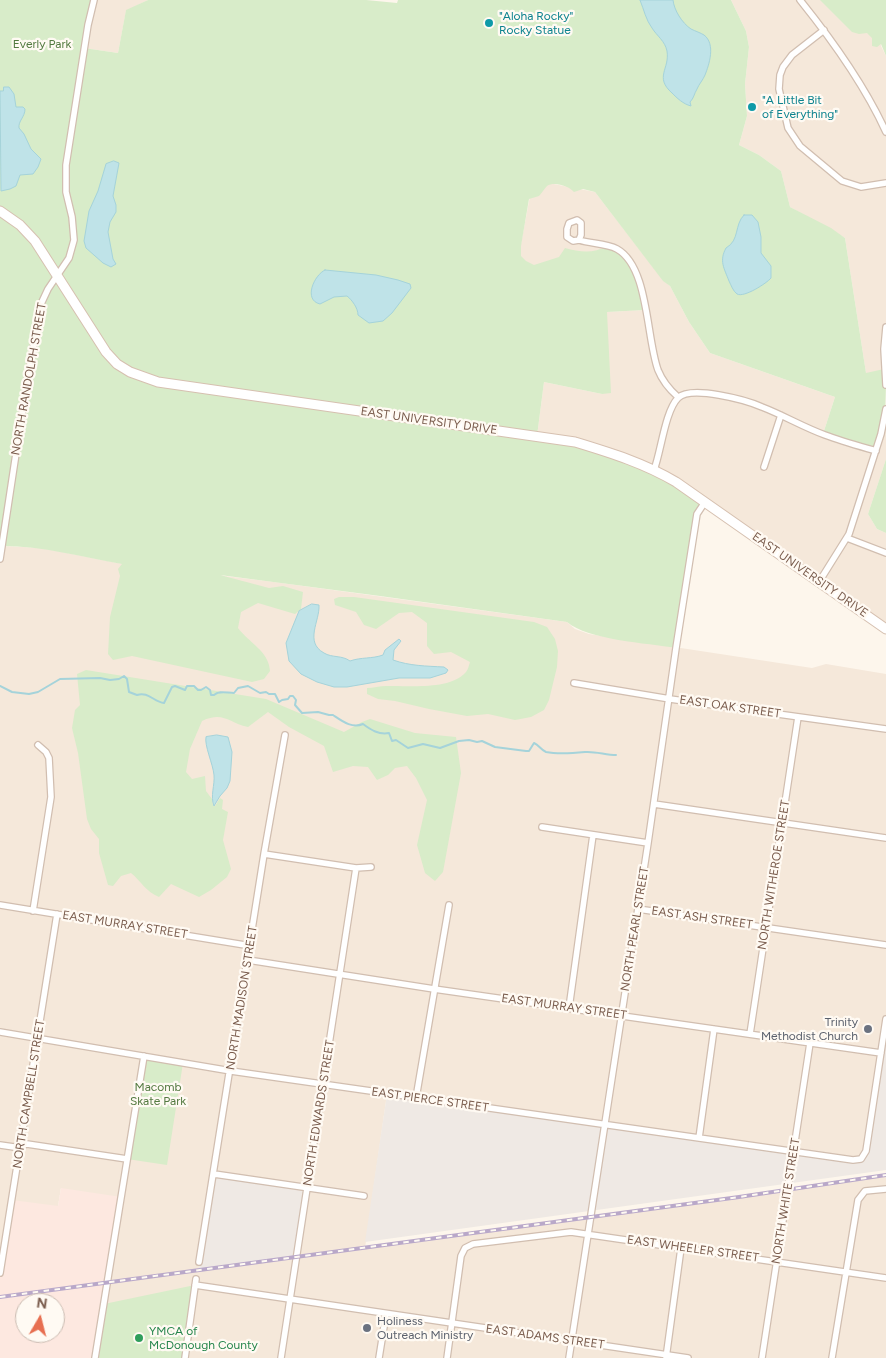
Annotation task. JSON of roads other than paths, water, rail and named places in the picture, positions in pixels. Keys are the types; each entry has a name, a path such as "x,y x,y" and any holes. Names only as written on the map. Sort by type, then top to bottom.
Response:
{"main road":[{"name":"EAST UNIVERSITY DRIVE","path":"0,211 14,220 30,236 106,352 123,368 144,378 239,394 575,442 620,455 676,482 886,629"}],"street":[{"path":"800,0 824,30 867,95 886,132"},
{"name":"NORTH RANDOLPH STREET","path":"0,559 38,322 45,295 69,258 74,240 72,218 66,192 66,165 88,25 95,1"},
{"path":"824,30 792,55 783,67 780,76 780,89 788,128 800,146 842,181 860,187 870,187 886,183"},
{"path":"579,240 614,248 624,254 630,261 638,277 658,371 672,392 678,397"},
{"path":"886,327 884,349 886,385"},
{"path":"654,470 671,406 678,397 688,393 699,392 752,403 823,434 876,451"},
{"path":"819,582 847,538 884,425 886,409"},
{"path":"764,467 781,415"},
{"name":"NORTH PEARL STREET","path":"569,1358 697,514 705,502"},
{"path":"847,538 886,553"},
{"name":"EAST OAK STREET","path":"574,683 670,699 886,729"},
{"name":"NORTH WITHEROE STREET","path":"750,1034 798,716"},
{"name":"NORTH MADISON STREET","path":"199,1262 251,946 264,854 285,735"},
{"path":"32,911 51,797 49,758 38,745"},
{"path":"654,804 886,838"},
{"path":"542,827 648,844"},
{"path":"569,1008 593,835"},
{"path":"264,854 356,868 370,868"},
{"name":"NORTH EDWARDS STREET","path":"281,1358 356,868"},
{"name":"EAST MURRAY STREET","path":"0,905 251,946"},
{"path":"416,1098 449,905"},
{"name":"EAST ASH STREET","path":"638,909 886,945"},
{"name":"NORTH CAMPBELL STREET","path":"0,1273 57,914"},
{"name":"EAST MURRAY STREET","path":"248,960 434,989 881,1053"},
{"path":"881,1053 886,1019"},
{"path":"699,1138 714,1029"},
{"name":"EAST PIERCE STREET","path":"0,1032 416,1098 854,1160 861,1159 866,1151 881,1053"},
{"name":"NORTH WHITE STREET","path":"762,1358 810,1043"},
{"path":"96,1358 144,1056"},
{"path":"0,1145 14,1147 27,1144 128,1159"},
{"path":"214,1174 364,1196"},
{"path":"832,1358 858,1200 865,1191 886,1189"},
{"name":"EAST WHEELER STREET","path":"453,1324 461,1256 467,1246 564,1232 886,1278"},
{"path":"666,1357 681,1248"},
{"name":"EAST ADAMS STREET","path":"185,1358 196,1282 290,1300 572,1341 666,1357 688,1358"},
{"path":"379,1358 386,1314"},
{"path":"447,1358 453,1324"}],"water":[{"path":"640,0 673,0 682,20 691,29 708,39 711,49 710,60 707,71 690,102 691,106 678,99 664,82 663,77 667,63 666,47 650,25"},
{"path":"4,87 9,87 14,94 16,107 23,107 25,109 19,128 31,149 41,159 33,174 20,175 16,186 1,191 0,91 3,91"},
{"path":"114,161 119,163 113,196 116,212 110,222 108,232 113,259 116,264 111,267 103,263 86,248 84,241 89,211 98,191 106,164"},
{"path":"744,215 752,215 758,222 761,237 761,253 771,266 771,278 755,289 740,295 732,288 724,268 723,257 726,248 735,237 739,223"},
{"path":"325,270 376,275 410,284 411,288 392,313 383,321 369,323 358,315 354,304 347,296 334,297 320,304 315,302 311,293 312,287 317,277"},
{"path":"312,604 319,605 314,631 315,643 327,655 350,661 379,656 383,655 385,650 399,639 401,641 394,650 393,660 412,665 444,667 448,670 446,673 430,678 399,678 347,687 334,687 317,682 301,674 289,661 286,643 299,611"},
{"path":"217,735 228,737 232,752 230,781 214,806 212,798 214,775 207,750 206,737"}],"waterway":[{"path":"0,686 12,692 29,694 38,692 60,679 100,678 110,680 119,679 124,676 127,679 129,692 137,695 144,694 164,703 172,687 175,686 185,690 187,686 194,686 198,690 206,687 210,690 211,695 221,692 234,693 238,688 248,686 260,693 275,694 279,702 293,696 296,700 295,705 302,713 318,712 333,715 351,725 363,724 375,731 389,733 392,741 396,740 408,748 423,744 440,748 459,741 469,740 482,741 495,747 526,751 529,751 534,743 550,753 589,752 616,755"}],"railway":[{"path":"0,1297 739,1197 886,1175"}],"place":[{"name":"\"Aloha Rocky\" Rocky Statue","path":"489,23"},
{"name":"\"A Little Bit of Everything\"","path":"752,107"},
{"name":"Trinity Methodist Church","path":"868,1029"},
{"name":"Holiness Outreach Ministry","path":"367,1328"},
{"name":"YMCA of McDonough County","path":"139,1338"}],"park label":[{"name":"Everly Park","path":"42,44"},
{"name":"Macomb Skate Park","path":"158,1094"}]}
